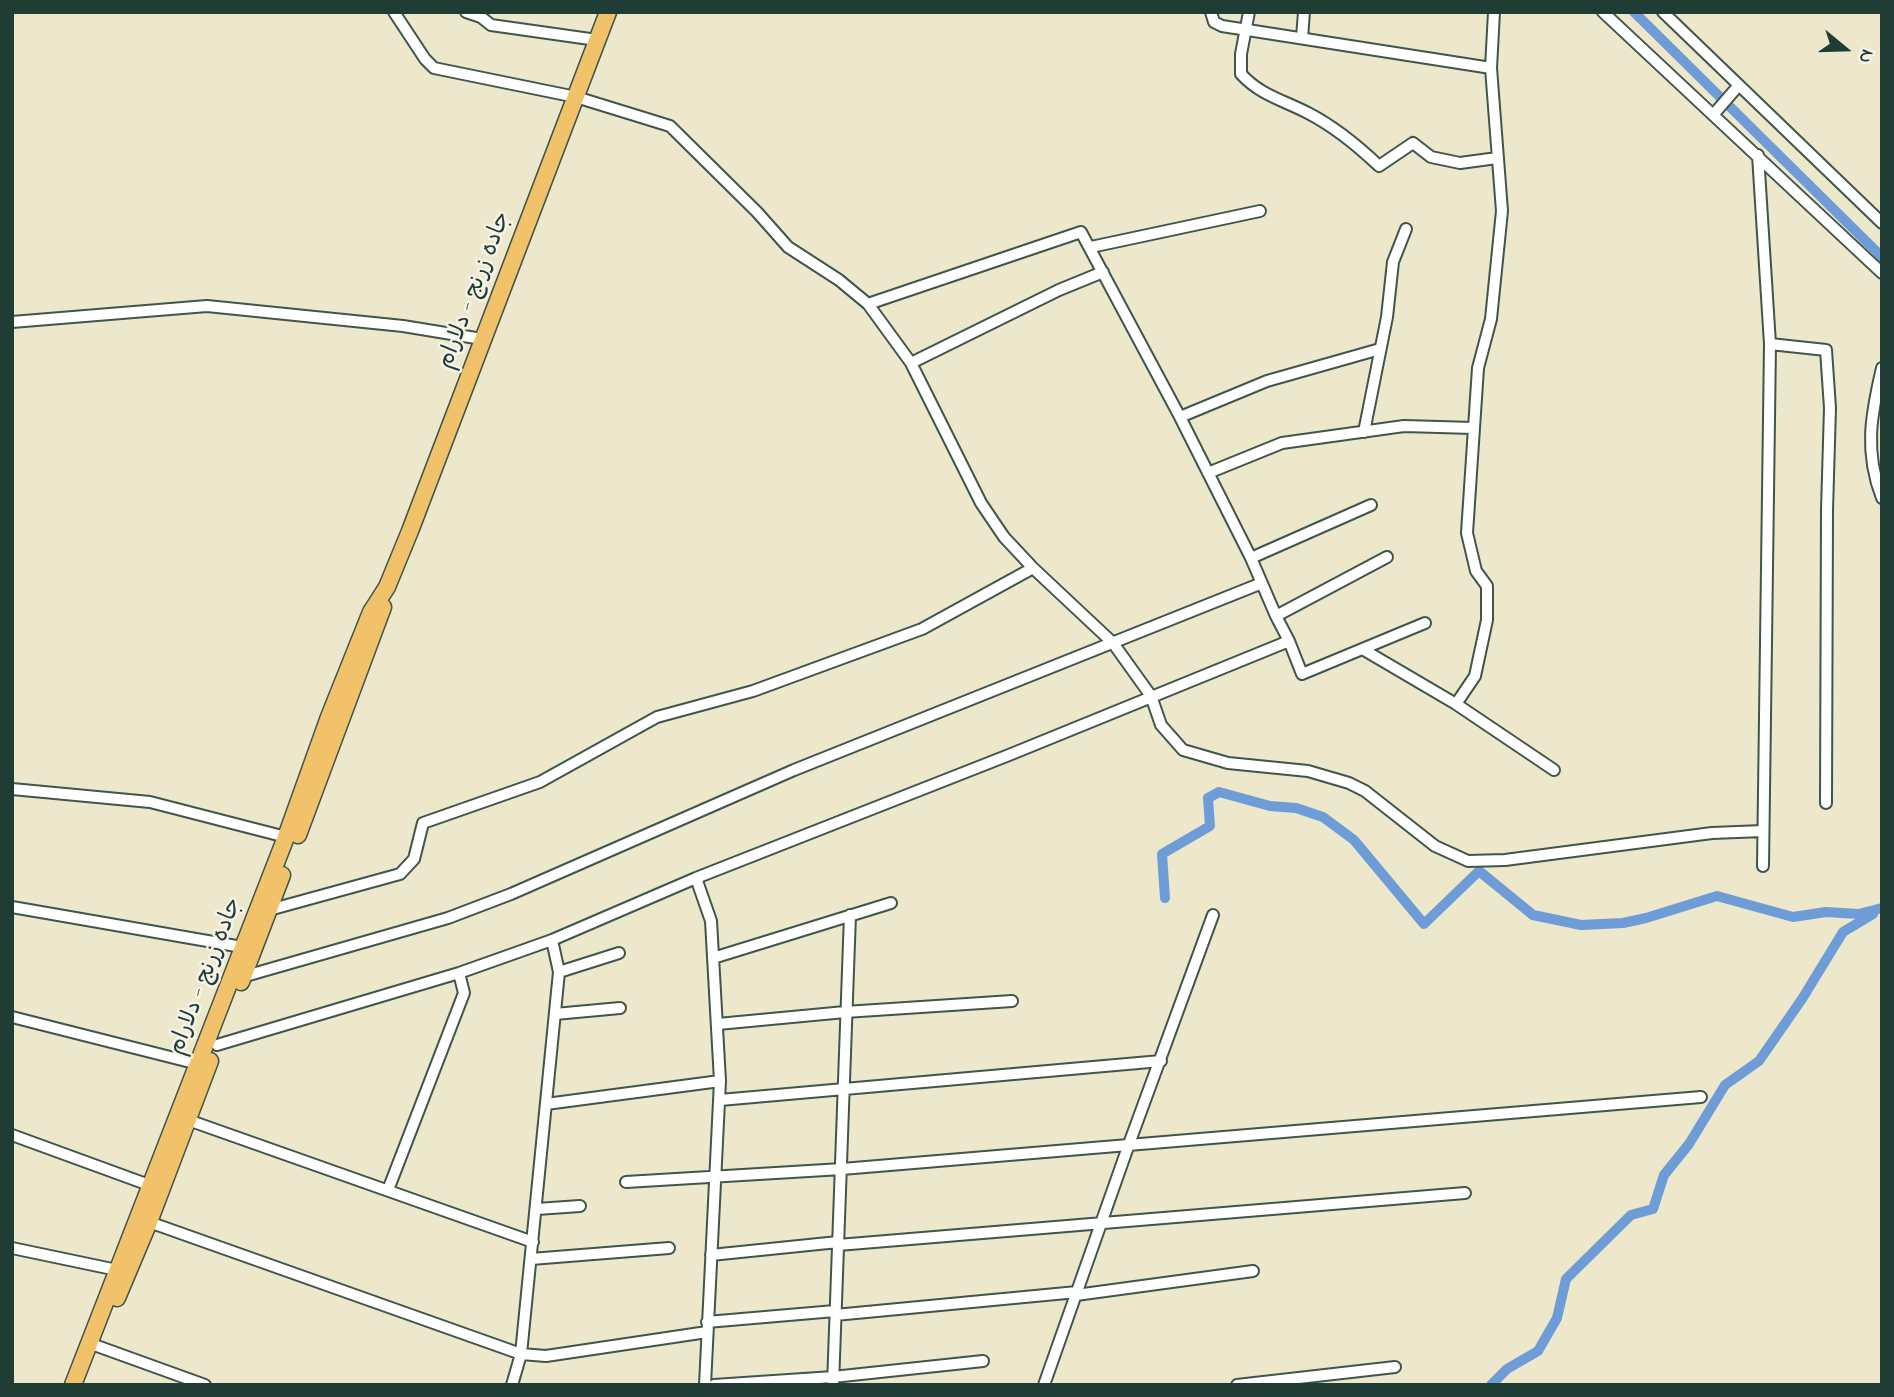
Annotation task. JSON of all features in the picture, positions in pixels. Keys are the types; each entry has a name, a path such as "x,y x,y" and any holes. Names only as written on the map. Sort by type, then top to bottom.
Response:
{"highway":[{"name":"جاده زرنج - دلارام","path":"84,1385 269,910 381,616 387,587 608,12"},
{"name":"جاده زرنج - دلارام","path":"73,1385 286,837 329,717 371,612 387,587"}],"street":[{"path":"394,12 425,59 435,68 576,96 670,126 757,212 788,247 839,280 868,304 911,363 981,503 1004,537 1113,643 1151,696 1161,725 1183,750 1228,762 1308,771 1349,783 1365,791 1434,846 1468,861 1505,860 1712,833 1763,831"},
{"path":"466,12 481,17 491,25 597,40"},
{"path":"1211,12 1214,22 1222,26 1491,68"},
{"path":"1249,12 1241,54 1241,74 1252,87 1309,113 1352,140 1379,166 1413,143 1431,157 1460,163 1497,158"},
{"path":"1302,38 1304,12"},
{"path":"1456,704 1475,676 1488,620 1487,586 1476,571 1467,533 1478,368 1490,319 1502,211 1491,68 1494,12"},
{"path":"1603,12 1882,273"},
{"path":"1663,12 1882,223"},
{"path":"1713,115 1739,86"},
{"path":"1758,155 1770,344 1763,866"},
{"path":"1091,247 1259,211"},
{"path":"1364,432 1387,317 1393,262 1406,229"},
{"path":"868,304 1077,233 1085,235 1251,558 1302,674 1424,623"},
{"path":"911,363 1059,290 1103,272"},
{"path":"12,322 207,306 403,326 482,339"},
{"path":"1770,344 1826,350 1830,408 1826,803"},
{"path":"1180,418 1267,381 1380,349"},
{"path":"1882,368 1871,413 1870,460 1882,499"},
{"path":"1208,473 1282,443 1404,426 1473,428"},
{"path":"1251,558 1371,505"},
{"path":"1276,616 1387,557"},
{"path":"269,910 400,874 414,859 423,823 540,782 657,717 753,691 922,629 1033,568"},
{"path":"242,977 448,918 511,894 794,770 1262,583"},
{"path":"217,1045 459,973 552,940 696,878 1289,641"},
{"path":"1364,650 1456,704 1554,770"},
{"path":"13,793 150,802 286,837"},
{"path":"696,878 711,921 720,1081 705,1385"},
{"path":"713,958 891,902"},
{"path":"12,907 242,947"},
{"path":"833,1381 849,915"},
{"path":"1044,1385 1213,915"},
{"path":"512,1385 522,1354 559,972 552,940"},
{"path":"559,972 619,953"},
{"path":"388,1190 464,993 459,973"},
{"path":"718,1024 1012,1001"},
{"path":"555,1014 620,1008"},
{"path":"12,1017 198,1064"},
{"path":"720,1100 1161,1061"},
{"path":"546,1104 720,1081"},
{"path":"626,1182 842,1169 1701,1097"},
{"path":"188,1120 533,1242"},
{"path":"12,1135 149,1185"},
{"path":"711,1255 1465,1193"},
{"path":"537,1209 580,1206"},
{"path":"149,1222 522,1354 546,1356 707,1327 835,1313 1077,1294 1254,1271"},
{"path":"12,1248 117,1270"},
{"path":"531,1259 668,1248"},
{"path":"97,1346 205,1385"},
{"path":"713,1385 833,1381 983,1361"},
{"path":"1237,1385 1395,1367"}],"waterway":[{"path":"1634,12 1882,257"},
{"path":"1165,898 1162,854 1210,826 1208,798 1219,792 1270,806 1296,808 1323,817 1354,840 1424,924 1479,871 1533,915 1581,925 1623,923 1717,896 1793,917 1826,912 1859,914 1882,908"},
{"path":"1491,1385 1507,1369 1538,1351 1557,1318 1566,1279 1631,1215 1653,1209 1664,1175 1689,1144 1725,1085 1759,1061 1802,999 1843,932 1873,914"}]}
